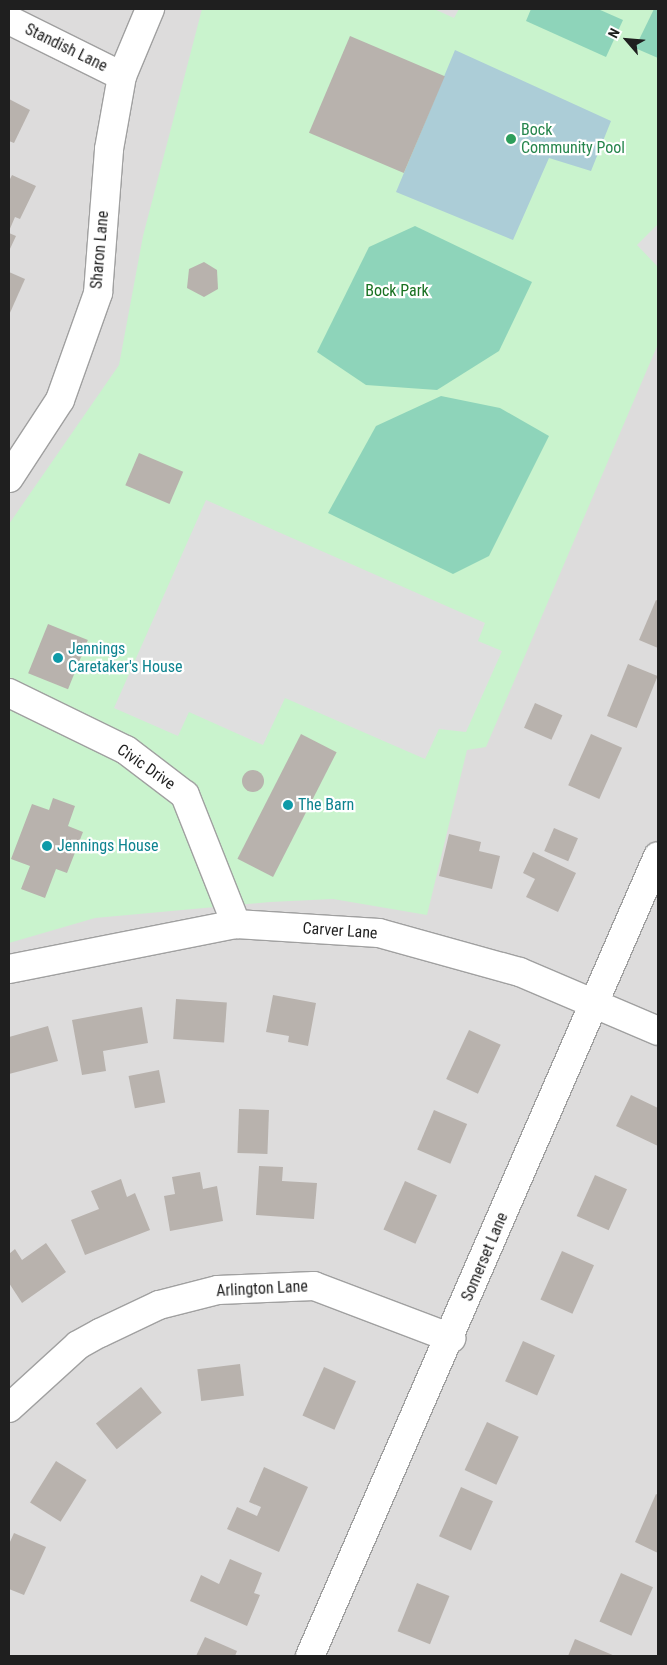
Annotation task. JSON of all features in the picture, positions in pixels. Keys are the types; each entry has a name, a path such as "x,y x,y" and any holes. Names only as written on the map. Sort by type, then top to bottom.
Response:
{"street":[{"name":"Sharon Lane","path":"9,478 60,400 98,293 109,149 122,76 150,9"},
{"name":"Standish Lane","path":"9,20 122,76"},
{"name":"Civic Drive","path":"9,693 126,750 184,795 236,924"},
{"name":"Somerset Lane","path":"310,1656 451,1338 658,856"},
{"name":"Carver Lane","path":"9,969 236,924 380,933 520,972 658,1031"},
{"name":"Arlington Lane","path":"9,1408 78,1345 159,1305 218,1290 314,1286 451,1338"}],"shaded area":[{"path":"9,9 658,9 658,1656 9,1656"},
{"path":"434,9 459,9 454,18"},
{"path":"658,224 658,267 637,245"},
{"path":"206,500 485,623 478,641 502,651 466,732 439,729 425,759 285,698 263,745 189,712 178,736 114,708"}],"green space":[{"name":"Bock Park","path":"202,9 658,9 658,344 486,747 467,750 427,915 333,899 270,902 95,918 9,943 9,524 119,365 143,236"},
{"path":"531,9 598,9 623,20 606,57 526,21"},
{"path":"654,9 658,9 658,58 635,48"},
{"path":"415,226 532,282 499,351 437,390 366,385 317,352 369,247"},
{"path":"441,396 500,408 549,436 489,556 453,574 328,513 376,426"}],"water":[{"name":"Bock Community Pool","path":"455,50 611,121 591,171 549,158 513,240 396,192"}],"building":[{"path":"350,36 445,76 404,173 309,133"},
{"path":"9,99 30,110 14,143 9,141"},
{"path":"12,175 36,186 20,219 15,217 9,231 9,181"},
{"path":"9,233 16,236 9,251"},
{"path":"204,262 217,270 218,289 204,297 187,288 189,269"},
{"path":"9,272 25,279 9,315"},
{"path":"139,453 183,472 170,504 125,485"},
{"path":"656,600 658,601 658,648 639,640"},
{"name":"Jennings Caretaker's House","path":"48,624 88,640 68,689 28,673"},
{"path":"628,664 658,676 637,728 607,716"},
{"path":"535,703 562,715 551,740 524,728"},
{"name":"The Barn","path":"301,734 337,752 273,877 237,859"},
{"path":"591,734 622,748 599,799 568,785"},
{"path":"253,770 261,773 264,781 261,789 253,792 245,789 242,781 245,773"},
{"name":"Jennings House","path":"53,798 75,806 68,826 83,832 67,873 56,869 45,898 21,889 30,866 11,859 32,804 49,810"},
{"path":"554,828 578,838 568,861 544,851"},
{"path":"449,834 481,842 479,851 500,856 492,889 439,876"},
{"path":"533,852 576,873 558,912 526,897 535,879 523,873"},
{"path":"273,995 316,1003 308,1046 288,1042 289,1036 266,1032"},
{"path":"176,999 227,1003 224,1042 173,1039"},
{"path":"142,1007 148,1043 103,1051 106,1071 82,1075 72,1020"},
{"path":"48,1026 58,1061 9,1074 9,1037"},
{"path":"469,1030 501,1045 478,1094 446,1079"},
{"path":"159,1070 165,1102 135,1108 129,1076"},
{"path":"631,1095 658,1108 658,1146 616,1126"},
{"path":"239,1109 269,1110 267,1154 237,1153"},
{"path":"434,1110 467,1124 450,1164 417,1150"},
{"path":"259,1166 283,1167 282,1181 317,1183 314,1219 256,1215"},
{"path":"200,1172 203,1189 217,1186 223,1221 170,1231 164,1196 175,1194 172,1177"},
{"path":"595,1175 627,1189 609,1230 577,1216"},
{"path":"121,1179 127,1197 135,1193 150,1230 85,1255 71,1220 99,1209 91,1191"},
{"path":"405,1181 437,1195 415,1244 383,1229"},
{"path":"46,1243 66,1272 22,1303 9,1283 9,1254 15,1249 22,1260"},
{"path":"562,1251 594,1265 572,1314 540,1299"},
{"path":"523,1341 555,1355 537,1395 505,1381"},
{"path":"240,1364 244,1396 201,1401 197,1369"},
{"path":"324,1367 356,1381 334,1430 302,1415"},
{"path":"141,1387 162,1413 117,1449 96,1424"},
{"path":"487,1422 519,1437 496,1485 465,1470"},
{"path":"56,1461 87,1480 61,1522 30,1503"},
{"path":"264,1467 308,1487 279,1552 227,1529 237,1507 257,1516 261,1507 249,1502"},
{"path":"461,1487 493,1501 471,1551 439,1536"},
{"path":"656,1494 658,1495 658,1553 635,1542"},
{"path":"14,1533 46,1547 24,1595 9,1589 9,1544"},
{"path":"230,1559 262,1573 254,1593 260,1595 247,1626 190,1601 201,1575 219,1584"},
{"path":"621,1573 653,1587 631,1636 599,1621"},
{"path":"417,1583 449,1596 430,1644 398,1631"},
{"path":"205,1637 237,1651 235,1656 196,1656"},
{"path":"575,1639 615,1656 568,1656"}],"place":[{"name":"Bock Community Pool","path":"511,139"},
{"name":"Jennings Caretaker's House","path":"58,658"},
{"name":"The Barn","path":"288,805"},
{"name":"Jennings House","path":"47,846"}]}
